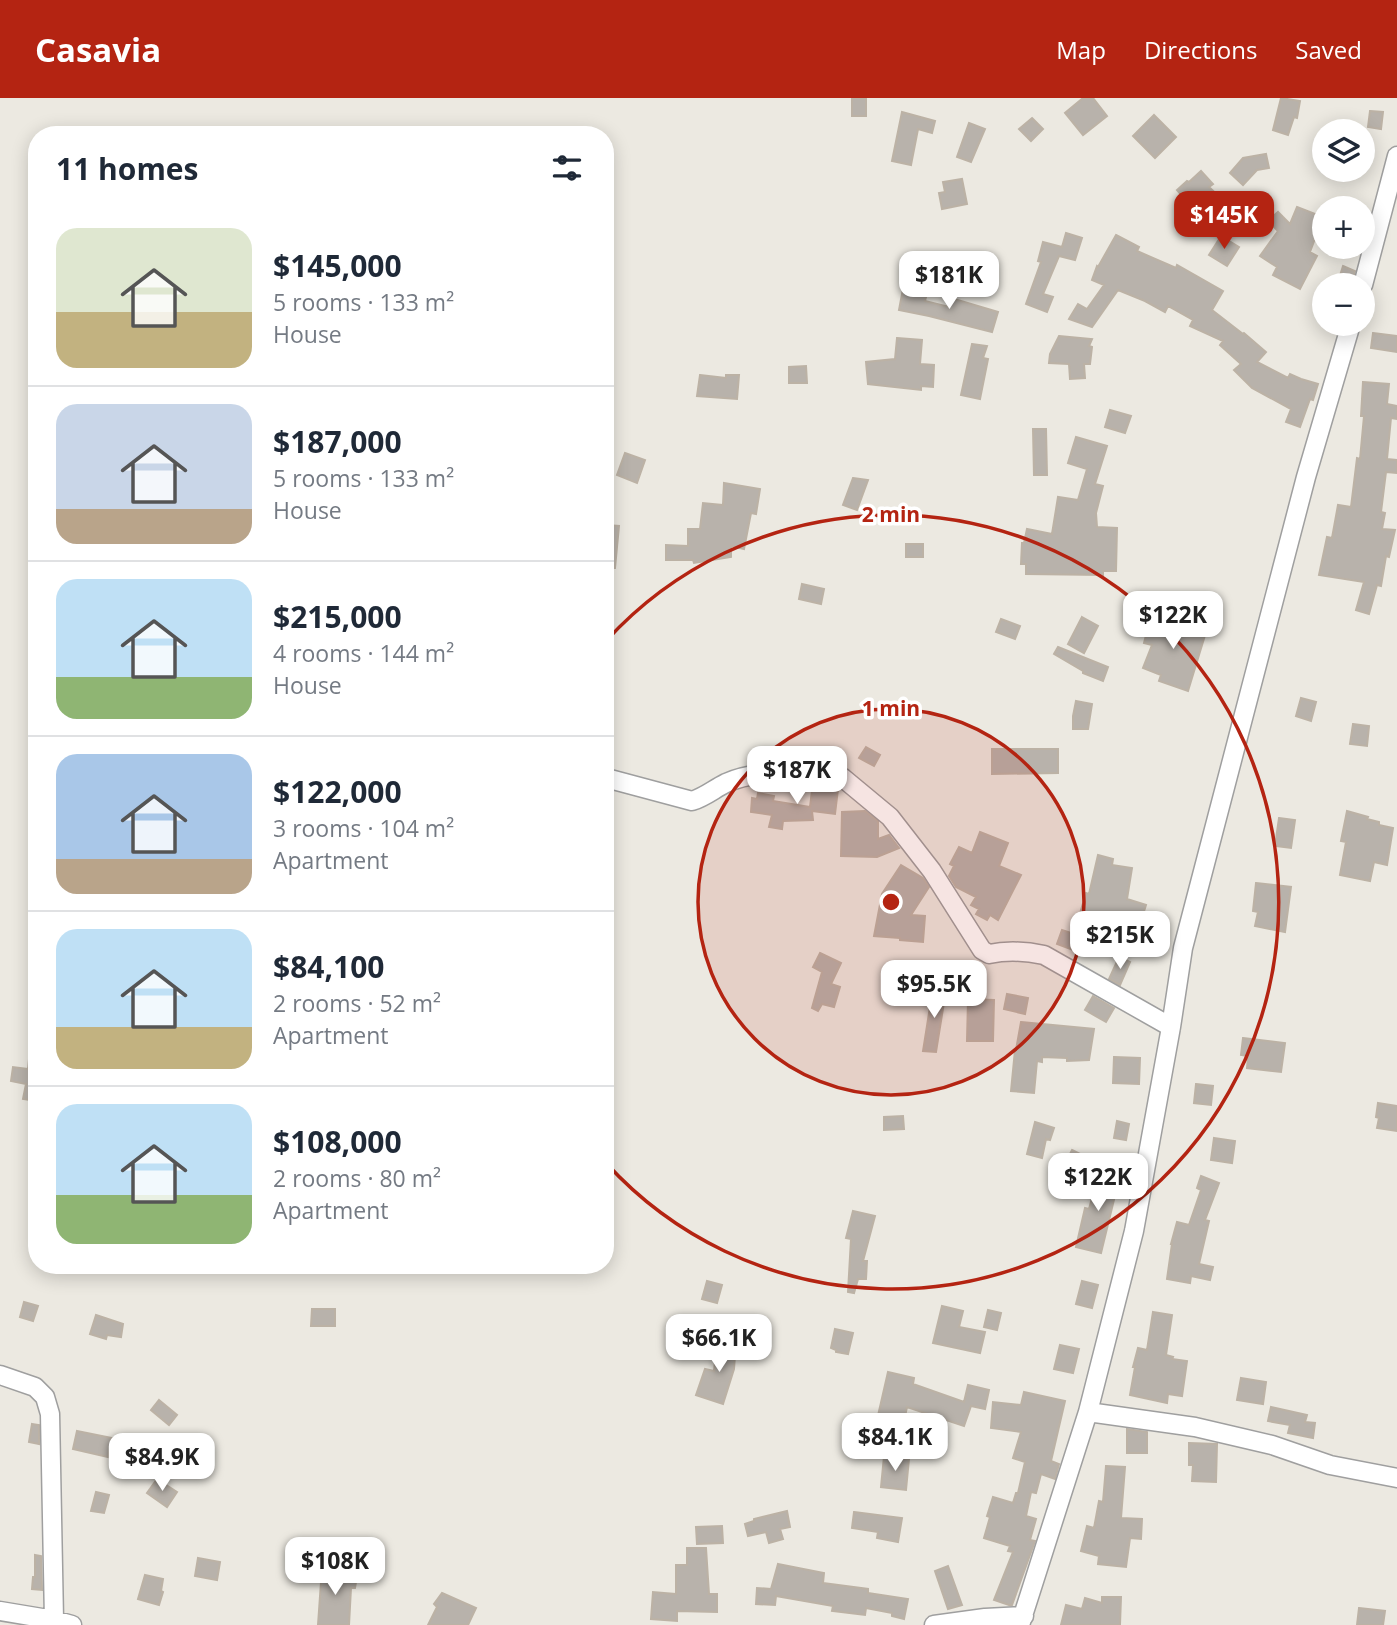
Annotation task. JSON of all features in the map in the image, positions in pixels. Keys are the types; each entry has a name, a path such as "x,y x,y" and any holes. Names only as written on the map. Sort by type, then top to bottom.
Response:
{"street":[{"path":"1366,273 1397,156"},
{"path":"934,1625 985,1618 1022,1620 1088,1412 1134,1231 1186,935 1302,490 1347,336"},
{"path":"614,780 692,801 701,799 726,783 778,772 828,771 835,774 890,817 932,871 982,950 989,954 1020,951 1044,955 1171,1027"},
{"path":"0,1375 35,1387 46,1398 50,1414 54,1620"},
{"path":"1088,1412 1195,1427 1272,1445 1330,1465 1397,1478"},
{"path":"0,1611 72,1625"}],"building":[{"path":"852,98 866,98 866,116 852,116"},
{"path":"1083,98 1093,98 1107,116 1083,135 1065,113"},
{"path":"1281,98 1300,101 1297,118 1294,117 1288,135 1273,130"},
{"path":"1370,111 1383,112 1381,129 1375,128 1375,119 1369,119"},
{"path":"902,112 935,121 932,133 918,129 911,165 892,161"},
{"path":"1154,115 1176,137 1155,158 1133,136"},
{"path":"1032,118 1043,129 1031,141 1019,129"},
{"path":"969,123 985,129 971,162 957,157"},
{"path":"1266,154 1269,168 1257,170 1243,185 1230,173 1243,158"},
{"path":"1201,171 1213,184 1209,187 1227,204 1202,229 1184,215 1191,206 1177,190"},
{"path":"962,179 967,204 942,209 939,193 945,192 943,182"},
{"path":"1297,207 1312,213 1310,252 1312,259 1315,259 1300,289 1273,275 1277,267 1260,256 1278,231 1268,221 1278,212 1290,224"},
{"path":"1066,233 1082,238 1075,260 1059,256 1043,294 1053,297 1047,312 1026,304 1041,262 1038,261 1043,242 1062,247"},
{"path":"1116,235 1139,247 1137,251 1176,268 1177,265 1223,291 1212,310 1266,352 1257,362 1288,378 1290,374 1318,384 1300,427 1286,422 1291,409 1252,388 1234,370 1241,364 1220,345 1223,341 1190,326 1193,320 1168,306 1165,312 1118,290 1092,327 1069,319 1078,304 1087,309 1104,285 1092,280 1097,266"},
{"path":"1221,236 1239,247 1227,266 1209,255"},
{"path":"1343,266 1355,271 1355,273 1341,273"},
{"path":"903,289 927,293 925,301 949,307 951,298 998,312 992,332 899,310"},
{"path":"1375,333 1397,336 1397,352 1371,348"},
{"path":"1059,336 1092,339 1089,346 1092,347 1090,364 1084,364 1085,378 1070,379 1069,364 1049,363 1050,354"},
{"path":"897,338 922,340 920,364 934,365 933,387 921,386 921,390 868,384 866,362 895,359"},
{"path":"972,344 987,346 983,358 988,359 980,399 961,395"},
{"path":"806,366 807,383 789,383 789,367"},
{"path":"700,375 726,378 726,375 739,375 737,399 697,396"},
{"path":"1363,382 1389,384 1387,404 1397,406 1397,419 1391,418 1387,459 1397,460 1397,473 1386,472 1381,512 1385,513 1382,529 1395,530 1389,557 1386,556 1381,586 1377,585 1369,614 1356,610 1364,582 1319,575 1327,537 1332,538 1338,505 1351,507 1357,458 1360,459 1364,416 1361,416"},
{"path":"1110,410 1131,416 1125,433 1105,427"},
{"path":"1033,429 1046,429 1047,475 1034,475"},
{"path":"1076,437 1107,446 1095,484 1103,486 1096,513 1097,527 1117,528 1116,571 1103,571 1103,575 1026,574 1026,564 1021,564 1022,543 1027,529 1052,534 1058,497 1078,500 1087,469 1068,463"},
{"path":"625,453 645,460 637,483 617,475"},
{"path":"853,478 868,480 857,510 843,505"},
{"path":"724,483 760,489 756,514 751,513 744,549 731,546 731,557 694,563 693,560 666,560 666,545 688,546 688,529 700,529 703,503 723,505"},
{"path":"614,526 619,526 614,568"},
{"path":"906,544 923,544 923,557 906,557"},
{"path":"802,584 824,589 821,604 799,599"},
{"path":"1152,612 1174,617 1172,623 1206,632 1188,691 1159,681 1161,675 1143,668 1152,645 1144,643"},
{"path":"1082,617 1098,626 1084,653 1068,644"},
{"path":"1001,619 1020,626 1015,639 996,632"},
{"path":"1058,647 1108,667 1103,681 1083,673 1054,654"},
{"path":"1301,698 1316,702 1311,721 1296,716"},
{"path":"1076,701 1092,704 1088,729 1073,729"},
{"path":"1353,724 1369,726 1367,746 1350,744"},
{"path":"866,747 880,755 874,766 859,758"},
{"path":"992,749 1058,749 1058,773 992,774"},
{"path":"813,782 826,782 838,789 835,814 812,811 813,820 783,821 782,829 769,827 772,815 751,812 752,798 757,799 758,793 774,796 773,801 810,807"},
{"path":"865,811 878,821 878,839 889,835 899,848 877,857 841,856 842,812"},
{"path":"1347,811 1393,828 1387,865 1374,862 1370,881 1340,875 1346,842 1341,841"},
{"path":"1279,818 1295,820 1291,848 1275,846"},
{"path":"980,832 1008,843 999,866 1021,875 998,920 990,915 987,920 976,914 979,909 971,905 976,897 956,887 949,876 954,866 950,864 959,847 972,853"},
{"path":"1098,855 1113,859 1112,865 1132,868 1127,899 1146,905 1137,934 1115,927 1106,954 1075,943 1073,950 1057,944 1062,930 1074,934 1086,893 1089,894"},
{"path":"901,865 923,878 929,887 911,915 925,916 923,942 874,936 882,894"},
{"path":"1256,883 1291,887 1285,932 1255,926 1258,912 1253,911"},
{"path":"820,953 841,963 831,984 840,987 834,1007 822,1004 818,1011 812,1008 822,972 813,967"},
{"path":"1119,957 1130,962 1120,985 1109,979"},
{"path":"933,988 946,990 936,1052 923,1051"},
{"path":"1007,994 1028,998 1025,1014 1004,1009"},
{"path":"1093,996 1114,1008 1106,1022 1085,1010"},
{"path":"968,999 994,1000 993,1041 967,1041"},
{"path":"1021,1022 1094,1029 1089,1060 1067,1061 1067,1058 1042,1057 1042,1062 1037,1061 1034,1093 1011,1091"},
{"path":"1243,1038 1285,1043 1281,1072 1247,1068 1248,1056 1241,1055"},
{"path":"1114,1057 1140,1058 1139,1084 1113,1083"},
{"path":"13,1067 28,1069 28,1100 23,1099 26,1084 11,1081"},
{"path":"1196,1084 1213,1086 1211,1105 1194,1103"},
{"path":"1378,1103 1397,1106 1397,1131 1377,1128"},
{"path":"903,1116 904,1129 884,1130 884,1117"},
{"path":"1117,1121 1129,1124 1126,1140 1114,1138"},
{"path":"1035,1122 1054,1128 1050,1140 1046,1139 1042,1158 1027,1154"},
{"path":"1214,1138 1235,1141 1232,1163 1211,1160"},
{"path":"1072,1150 1084,1156 1069,1184 1058,1178"},
{"path":"1100,1169 1120,1175 1101,1253 1076,1247 1085,1208 1089,1209"},
{"path":"1201,1176 1219,1183 1205,1220 1209,1221 1199,1264 1213,1267 1210,1280 1191,1276 1190,1283 1167,1279 1171,1244 1177,1222 1189,1225 1201,1190 1197,1188"},
{"path":"853,1211 875,1216 863,1261 867,1261 866,1279 858,1279 854,1293 848,1292 851,1239 846,1238"},
{"path":"707,1281 722,1285 717,1303 702,1299"},
{"path":"1082,1281 1098,1285 1092,1308 1076,1304"},
{"path":"24,1302 38,1306 33,1321 20,1317"},
{"path":"942,1306 963,1311 959,1327 985,1332 980,1353 933,1343"},
{"path":"312,1309 335,1309 335,1326 311,1326"},
{"path":"988,1310 1001,1313 997,1330 984,1327"},
{"path":"1153,1312 1172,1315 1166,1355 1173,1357 1172,1359 1187,1361 1182,1396 1168,1394 1167,1403 1130,1395 1138,1348 1147,1350"},
{"path":"96,1315 123,1324 121,1337 107,1335 106,1339 90,1334"},
{"path":"835,1329 853,1333 848,1354 836,1352 831,1348"},
{"path":"717,1341 736,1342 734,1369 723,1404 696,1395 705,1369 714,1371"},
{"path":"1060,1345 1079,1349 1073,1373 1054,1369"},
{"path":"888,1372 914,1378 913,1384 964,1402 968,1385 989,1390 985,1409 971,1406 964,1426 907,1407 903,1426 877,1420"},
{"path":"1241,1378 1266,1382 1263,1404 1237,1400"},
{"path":"1024,1392 1065,1401 1051,1461 1059,1464 1055,1479 1041,1474 1036,1493 1031,1492 1026,1516 1036,1519 1030,1540 1035,1541 1012,1605 1009,1605 994,1600 1013,1552 1008,1551 1010,1546 984,1538 993,1497 1013,1503 1025,1462 1013,1458 1021,1432 991,1428 993,1402 1021,1405"},
{"path":"159,1400 177,1415 169,1425 151,1410"},
{"path":"1271,1407 1307,1415 1305,1422 1315,1423 1313,1438 1288,1433 1290,1425 1268,1421"},
{"path":"32,1424 39,1425 39,1444 29,1442"},
{"path":"1127,1429 1147,1432 1147,1453 1127,1453"},
{"path":"77,1431 112,1438 108,1457 73,1449"},
{"path":"1189,1443 1217,1444 1216,1482 1192,1481 1193,1465 1189,1465"},
{"path":"144,1444 158,1453 151,1463 137,1455"},
{"path":"884,1456 909,1459 906,1490 881,1487"},
{"path":"1106,1466 1125,1467 1121,1518 1142,1519 1141,1539 1130,1538 1126,1567 1098,1564 1099,1556 1081,1551 1087,1526 1094,1528 1099,1501 1103,1502"},
{"path":"157,1479 177,1492 167,1507 147,1493"},
{"path":"96,1492 109,1495 104,1513 91,1511"},
{"path":"787,1511 790,1527 780,1529 783,1539 769,1543 766,1532 748,1536 745,1524 754,1519"},
{"path":"854,1512 902,1518 898,1542 877,1538 878,1532 852,1528"},
{"path":"722,1526 723,1543 697,1544 696,1527"},
{"path":"687,1548 706,1548 709,1594 717,1594 717,1612 677,1611 677,1621 651,1619 653,1592 676,1594 676,1565 687,1565"},
{"path":"35,1555 41,1556 42,1590 32,1589"},
{"path":"198,1558 220,1562 217,1580 195,1576"},
{"path":"778,1564 824,1573 823,1583 868,1589 868,1593 908,1599 904,1619 892,1616 892,1613 866,1608 865,1615 832,1611 833,1606 776,1596 775,1605 756,1604 757,1588 771,1589"},
{"path":"948,1566 962,1605 948,1609 935,1571"},
{"path":"315,1569 357,1576 355,1588 351,1588 349,1625 318,1625 321,1582 312,1581"},
{"path":"145,1575 163,1579 159,1605 138,1599"},
{"path":"442,1593 476,1608 468,1625 428,1625 437,1607 434,1604"},
{"path":"1102,1597 1121,1597 1120,1625 1061,1625 1066,1605 1082,1609 1085,1598 1102,1603"},
{"path":"1359,1608 1385,1611 1383,1625 1357,1625"}]}
